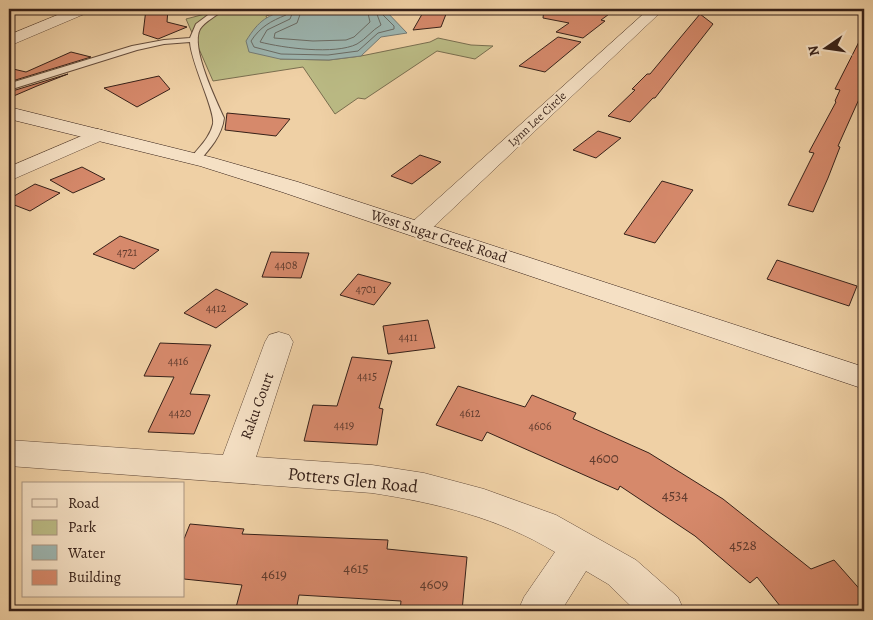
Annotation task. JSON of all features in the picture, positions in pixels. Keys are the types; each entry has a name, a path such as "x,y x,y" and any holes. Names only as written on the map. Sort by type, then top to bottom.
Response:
{"street":[{"path":"9,41 84,9"},
{"name":"Lynn Lee Circle","path":"418,229 657,9"},
{"name":"West Sugar Creek Road","path":"9,113 195,159 290,187 864,378"},
{"path":"9,175 98,135"},
{"name":"Raku Court","path":"234,470 279,342"},
{"name":"Potters Glen Road","path":"9,453 372,479 424,487 471,499 534,523 622,572 664,611"},
{"path":"538,611 580,548"}],"lane":[{"path":"195,159 207,145 219,123 195,54 193,40 196,29 220,9"},
{"path":"9,87 37,76 139,47 167,41 193,40"}],"green space":[{"path":"224,9 291,9 266,16 280,59 329,60 361,56 430,42 438,38 471,45 493,46 475,59 437,51 365,99 358,98 335,114 303,67 213,81 186,19"}],"water":[{"path":"291,9 384,9 407,33 381,37 361,56 329,60 280,59 249,52 246,41 255,28 264,19"}],"building":[{"path":"146,9 168,9 167,22 187,27 158,39 143,34"},
{"path":"425,9 448,9 441,27 413,30"},
{"path":"544,9 616,9 601,20 605,21 583,38 556,32 569,23 543,18"},
{"path":"700,14 713,24 655,98 630,122 608,116 635,90 632,89 647,74 650,74"},
{"path":"864,32 864,88 838,146 840,147 828,178 813,212 788,205 814,153 809,152 836,102 840,90 835,89"},
{"path":"558,37 581,42 545,72 519,66"},
{"path":"71,52 91,57 9,82 9,68 26,72"},
{"path":"68,74 37,86 9,98 9,92"},
{"path":"159,76 170,89 137,107 104,88"},
{"path":"227,113 290,119 276,136 225,130"},
{"path":"598,131 621,138 596,158 573,150"},
{"path":"420,155 441,162 412,184 391,176"},
{"path":"82,167 105,179 73,193 50,180"},
{"path":"662,181 693,190 655,243 624,234"},
{"path":"35,184 60,193 30,211 9,203 9,199"},
{"path":"120,236 159,250 134,269 93,254"},
{"path":"271,252 309,253 301,278 262,277"},
{"path":"777,260 857,286 849,306 767,279"},
{"path":"358,274 391,283 374,305 340,295"},
{"path":"216,289 248,304 216,328 184,313"},
{"path":"428,320 435,348 388,354 383,326"},
{"path":"160,343 211,345 190,394 210,395 194,434 148,432 174,377 144,376"},
{"path":"352,357 392,361 379,408 383,409 377,445 304,441 313,405 337,406"},
{"path":"458,386 525,407 532,395 576,413 573,419 649,453 723,499 811,569 834,560 864,594 864,611 784,611 757,577 750,583 695,536 620,486 618,490 487,432 482,441 436,425"},
{"path":"190,524 244,529 242,534 388,540 387,549 467,557 462,611 400,611 401,601 299,595 296,611 235,611 242,585 185,579 185,536"}]}
